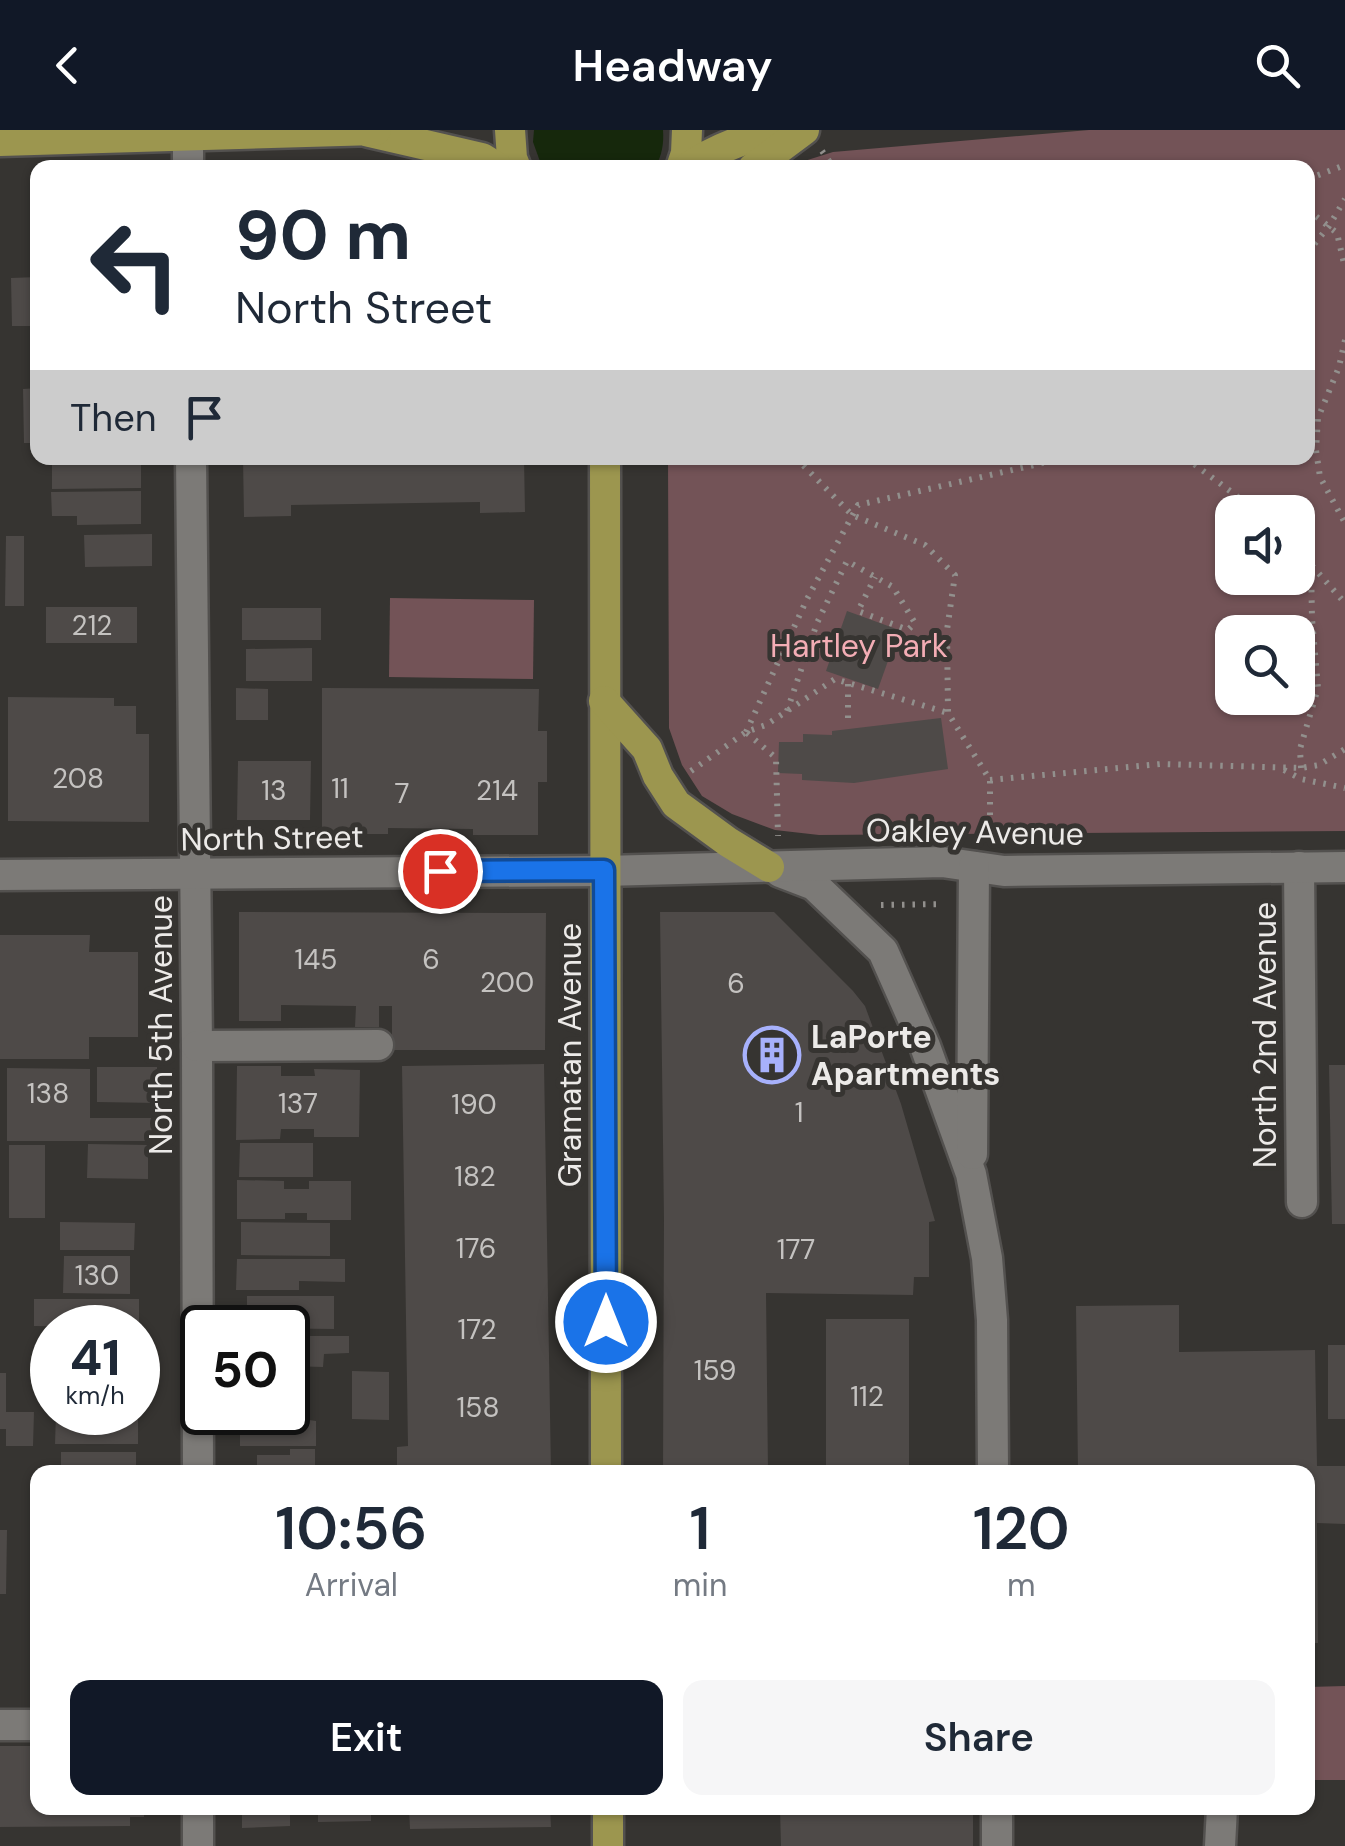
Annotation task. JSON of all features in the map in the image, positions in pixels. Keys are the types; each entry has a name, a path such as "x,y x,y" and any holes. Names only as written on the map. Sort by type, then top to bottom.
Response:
{"main road":[{"path":"510,130 513,160"},
{"path":"686,160 687,130"},
{"path":"698,160 739,140 781,130"},
{"path":"377,132 420,160"},
{"path":"0,141 80,135 377,132 485,160"},
{"path":"770,160 813,140"},
{"name":"Gramatan Avenue","path":"604,465 606,1465"},
{"path":"604,701 646,749 676,804 769,867"},
{"path":"608,1815 608,1846"}],"street":[{"path":"188,136 188,160"},
{"name":"North 5th Avenue","path":"191,465 198,1465"},
{"name":"Oakley Avenue","path":"604,870 942,862 1004,870 1345,867"},
{"path":"769,867 814,884 883,951 972,1174 987,1258 992,1320 993,1465"},
{"path":"972,1174 974,867"},
{"name":"North 2nd Avenue","path":"1299,868 1302,1202"},
{"name":"North Street","path":"0,875 604,870"},
{"path":"198,1046 378,1045"},
{"path":"0,1725 30,1725"},
{"path":"198,1815 198,1846"},
{"path":"996,1815 997,1846"},
{"path":"1220,1846 1222,1815"}],"path":[{"path":"1315,177 1345,165"},
{"path":"1315,243 1345,199"},
{"path":"1315,215 1337,233 1345,268"},
{"path":"1345,340 1339,367 1318,418 1316,450 1320,477 1345,523"},
{"path":"803,465 852,514 925,544 956,575 947,630 948,713 990,780 990,837"},
{"path":"746,732 806,601 858,505 1033,465"},
{"path":"1195,465 1235,495"},
{"path":"787,711 817,623 847,561 893,587 915,623 908,630 858,612 874,577"},
{"path":"1315,569 1345,603"},
{"path":"1301,768 1300,748 1318,688 1312,595"},
{"path":"680,778 746,732 766,725 834,679 948,713"},
{"path":"848,683 848,718"},
{"path":"746,732 776,758 778,838"},
{"path":"990,780 1162,764 1301,768 1319,766 1345,749"},
{"path":"1280,767 1301,779 1345,788"},
{"path":"873,906 958,904"}],"green space":[{"name":"Hartley Park","path":"1089,130 1345,130 1345,831 819,835 775,830 732,814 702,796 682,765 669,728 668,465 1315,465 1315,160 808,160 833,152"},
{"path":"390,598 534,600 533,679 389,677"},
{"path":"1345,1686 1345,1780 1315,1780 1315,1687"}],"shaded area":[{"path":"534,130 663,130 658,160 539,160 533,142"}],"building":[{"path":"30,277 30,326 12,326 11,278"},
{"path":"23,389 30,389 30,443 24,443"},
{"path":"52,465 141,465 141,488 52,489"},
{"path":"243,465 524,465 525,512 480,513 480,502 291,505 291,516 244,517"},
{"path":"141,491 141,524 77,525 77,516 52,516 51,492"},
{"path":"152,534 152,566 85,567 84,535"},
{"path":"6,536 24,536 24,606 5,606"},
{"path":"46,607 137,607 137,643 46,643"},
{"path":"242,608 321,608 321,640 242,640"},
{"path":"847,611 899,630 878,689 826,671"},
{"path":"312,648 312,681 246,681 246,649"},
{"path":"236,688 268,689 268,720 236,720"},
{"path":"322,688 539,689 538,731 547,731 547,782 538,782 538,835 473,835 473,829 388,828 388,834 322,834"},
{"path":"8,697 114,698 114,706 136,706 136,734 149,734 149,822 8,821"},
{"path":"941,718 948,769 854,783 802,780 802,774 778,773 779,742 803,742 803,734 832,735 832,731"},
{"path":"238,761 311,761 310,820 237,820"},
{"path":"239,912 546,913 545,1050 392,1050 392,1006 379,1006 379,1027 355,1027 356,1006 281,1005 281,1021 239,1021"},
{"name":"LaPorte Apartments","path":"660,912 774,912 865,1006 901,1104 935,1221 929,1222 929,1277 914,1277 913,1295 766,1293 768,1465 663,1465"},
{"path":"0,935 90,935 89,952 138,952 138,1037 89,1037 89,1059 0,1059"},
{"path":"544,1064 551,1465 397,1465 397,1447 408,1446 402,1066"},
{"path":"1329,1065 1345,1065 1345,1224 1332,1224"},
{"path":"237,1066 281,1066 281,1076 315,1076 314,1069 360,1070 359,1137 314,1137 314,1129 281,1129 280,1139 236,1140"},
{"path":"97,1067 157,1067 157,1103 97,1102"},
{"path":"7,1068 90,1069 90,1118 157,1118 157,1141 7,1141"},
{"path":"240,1143 313,1143 313,1177 239,1177"},
{"path":"88,1144 148,1145 148,1179 87,1178"},
{"path":"9,1145 45,1145 45,1218 9,1218"},
{"path":"237,1180 284,1181 284,1189 309,1189 309,1181 351,1181 351,1220 307,1220 307,1213 285,1213 285,1219 237,1219"},
{"path":"60,1222 135,1223 134,1250 60,1250"},
{"path":"241,1222 330,1223 330,1256 241,1255"},
{"path":"64,1256 130,1256 130,1294 63,1293"},
{"path":"237,1259 345,1259 345,1282 299,1281 299,1290 236,1290"},
{"path":"247,1296 334,1296 334,1329 310,1329 310,1305 247,1305"},
{"path":"34,1299 139,1299 139,1305 34,1305"},
{"path":"1179,1305 1179,1352 1315,1350 1317,1466 1345,1466 1345,1524 1317,1523 1318,1643 1315,1465 1078,1465 1076,1306"},
{"path":"826,1319 909,1319 909,1465 826,1465"},
{"path":"310,1336 349,1336 349,1353 324,1354 323,1367 310,1367"},
{"path":"1328,1345 1345,1345 1345,1419 1328,1419"},
{"path":"352,1371 389,1372 389,1420 352,1419"},
{"path":"0,1373 6,1373 6,1412 30,1412 33,1446 6,1446 6,1429 0,1429"},
{"path":"310,1420 316,1421 316,1446 240,1446 240,1435 310,1435"},
{"path":"55,1435 138,1435 138,1444 55,1444"},
{"path":"290,1449 315,1449 315,1465 257,1465 257,1455 290,1455"},
{"path":"61,1452 136,1452 136,1465 61,1465"},
{"path":"0,1530 7,1530 6,1594 0,1594"},
{"path":"0,1746 30,1746 30,1815 144,1815 130,1817 130,1826 0,1827"},
{"path":"242,1815 290,1815 290,1826 242,1828"},
{"path":"318,1815 371,1815 371,1821 318,1822"},
{"path":"409,1815 550,1815 551,1827 410,1829"},
{"path":"780,1815 973,1815 973,1846 781,1846"}],"place":[{"name":"LaPorte Apartments","path":"772,1055"}],"route":[{"path":"440,871 604,870 606,1322"}]}
